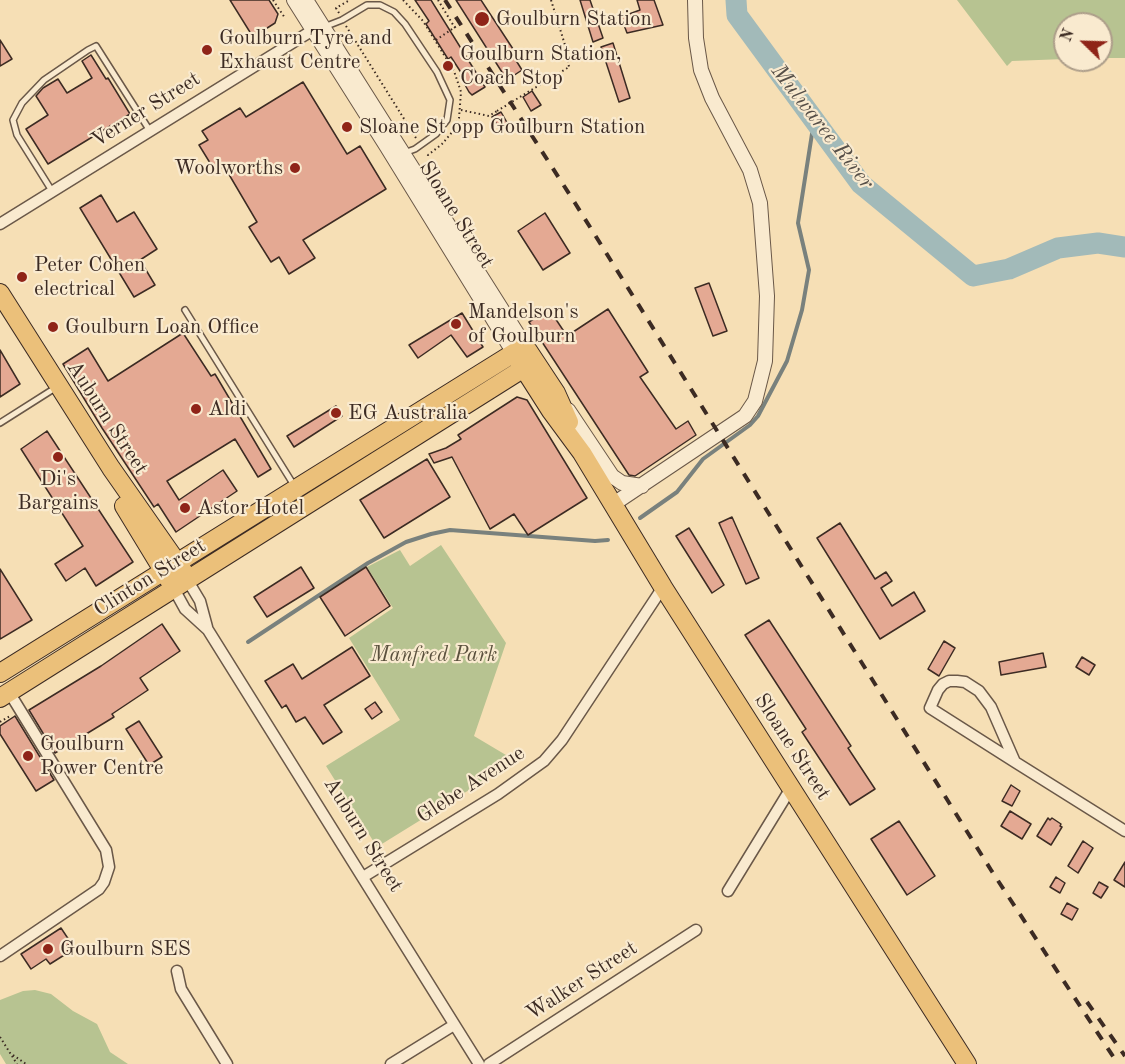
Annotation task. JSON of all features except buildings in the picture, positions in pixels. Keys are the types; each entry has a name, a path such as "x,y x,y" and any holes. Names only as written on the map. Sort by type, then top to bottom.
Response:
{"main road":[{"name":"Auburn Street","path":"0,293 111,468 181,585"},
{"name":"Auburn Street","path":"0,308 171,567"},
{"name":"Sloane Street","path":"524,357 556,393 582,453"},
{"name":"Sloane Street","path":"524,357 663,587 967,1064"},
{"name":"Clinton Street","path":"4,695 181,585 378,448 524,357"},
{"name":"Clinton Street","path":"0,673 296,488 378,448"}],"street":[{"name":"Sloane Street","path":"294,0 413,149 413,168 524,357"},
{"name":"Sloane Street","path":"306,0 318,29 387,147 524,357"},
{"path":"612,505 745,416 755,401 765,361 767,296 760,203 750,170 712,98 701,70 696,38 695,0"},
{"name":"Verner Street","path":"0,224 318,29"},
{"path":"556,393 612,476 622,483 642,486"},
{"name":"Auburn Street","path":"181,585 200,602 208,630"},
{"name":"Auburn Street","path":"181,585 185,609 208,630 479,1064"},
{"name":"Glebe Avenue","path":"363,877 498,794 544,761 562,740 663,587"},
{"path":"1015,762 991,707 979,691 965,682 949,681 944,684 938,690 930,708 1015,762 1125,831"},
{"path":"0,956 99,889 109,867 106,850 4,695"},
{"path":"728,891 791,788"},
{"name":"Walker Street","path":"489,1064 696,930"},
{"path":"177,971 181,989 227,1064"},
{"path":"391,1064 454,1025"}],"lane":[{"path":"318,29 342,20 372,2 388,8 405,24 437,72 447,91 450,108 447,120 436,134 413,149 387,147"},
{"path":"52,191 14,130 15,115 22,103 44,80 96,46 150,131"},
{"path":"185,310 296,488"},
{"path":"0,423 52,390"}],"path":[{"path":"273,0 285,18"},
{"path":"350,0 336,8 342,20 413,149 428,155"},
{"path":"436,40 456,26 438,0"},
{"path":"461,111 489,116 569,67 565,45 551,0"},
{"path":"0,1037 17,1064"},
{"path":"10,1054 26,1064"}],"green space":[{"path":"957,0 1125,0 1125,58 1113,58 1113,12 1053,12 1053,59 1012,61 1007,66"},
{"name":"Manfred Park","path":"441,545 506,643 474,736 516,761 377,847 326,766 400,720 349,638 393,608 367,567 400,550 410,566"},
{"path":"35,990 51,994 73,1011 97,1024 110,1052 128,1064 6,1064 0,1054 0,1000 23,991"}],"waterway":[{"name":"Mulwaree River","path":"736,0 737,15 861,184 973,276 1009,269 1058,248 1098,243 1125,247"},
{"path":"640,518 677,492 703,459 750,425 758,416 787,361 802,310 809,270 798,223 814,121"},
{"path":"248,642 368,563 406,542 431,534 450,530 595,541 608,540"}],"railway":[{"path":"445,0 575,203 991,870 1118,1064"},
{"path":"1087,1002 1125,1056"}],"place":[{"name":"Goulburn Station","path":"482,19"},
{"name":"Goulburn Tyre and Exhaust Centre","path":"207,50"},
{"name":"Goulburn Station, Coach Stop","path":"448,66"},
{"name":"Sloane St opp Goulburn Station","path":"347,127"},
{"name":"Woolworths","path":"295,168"},
{"name":"Peter Cohen electrical","path":"22,277"},
{"name":"Mandelson's of Goulburn","path":"456,324"},
{"name":"Goulburn Loan Office","path":"53,327"},
{"name":"Aldi","path":"196,409"},
{"name":"EG Australia","path":"336,413"},
{"name":"Di's Bargains","path":"58,457"},
{"name":"Astor Hotel","path":"185,508"},
{"name":"Goulburn Power Centre","path":"28,756"},
{"name":"Goulburn SES","path":"48,949"}]}
